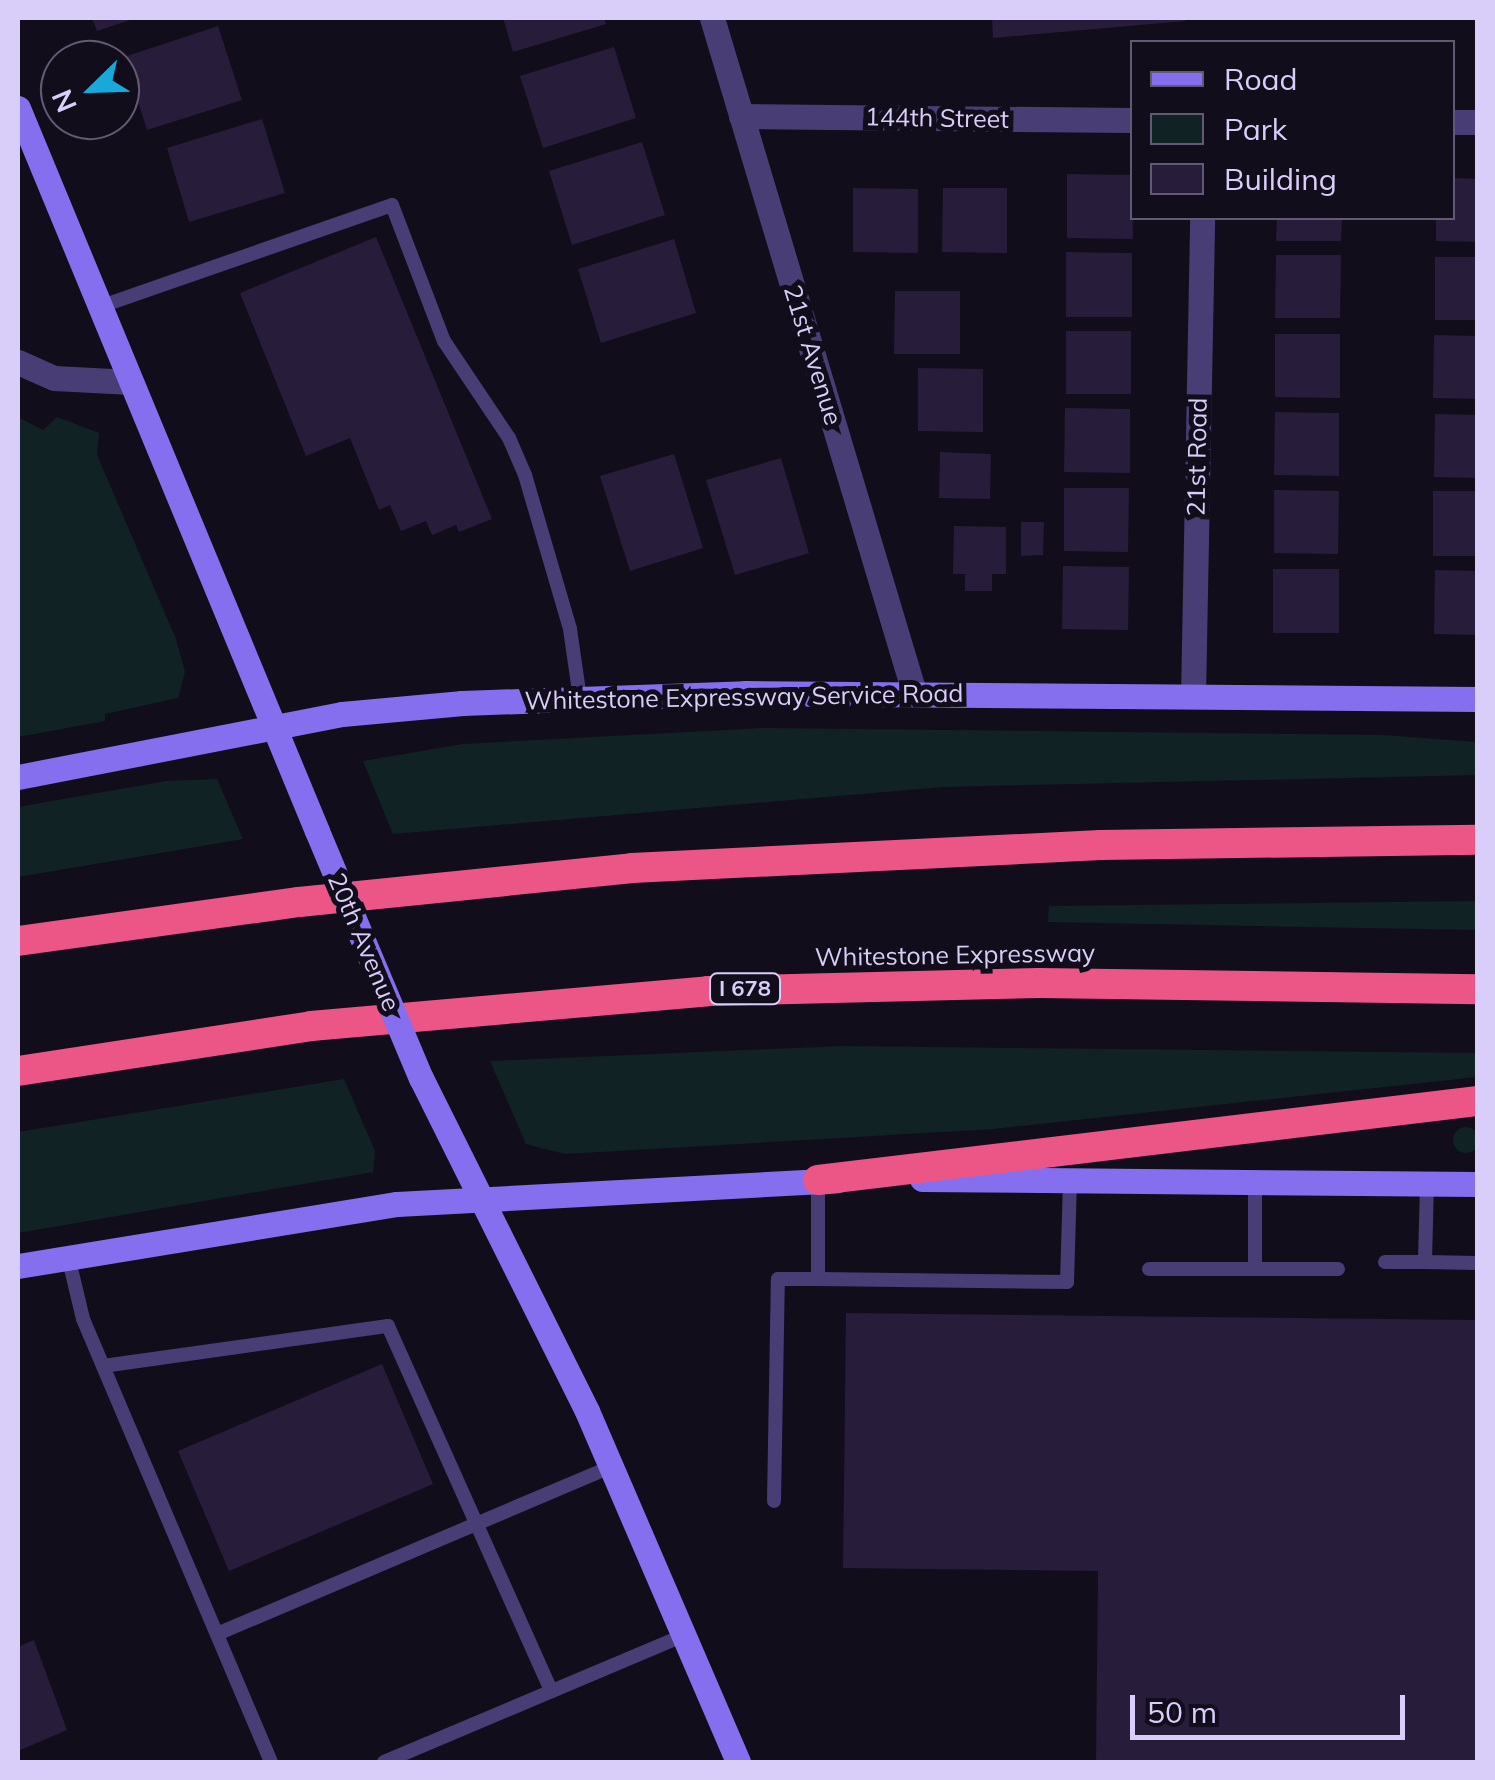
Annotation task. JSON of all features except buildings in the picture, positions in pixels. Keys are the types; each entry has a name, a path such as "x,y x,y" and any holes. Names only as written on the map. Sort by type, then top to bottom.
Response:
{"highway":[{"path":"18,940 299,902 632,868 1100,845 1478,840"},
{"name":"Whitestone Expressway","path":"18,1071 311,1026 691,992 1022,983 1478,989"},
{"path":"818,1180 1478,1101"}],"main road":[{"name":"20th Avenue","path":"18,108 422,1078 476,1197 541,1314 612,1466 738,1762"},
{"name":"Whitestone Expressway Service Road","path":"18,777 273,726 398,708 580,698 914,692 1478,698"},
{"path":"18,1266 254,1224 476,1197 818,1180 1478,1184"}],"street":[{"name":"21st Avenue","path":"712,18 914,692"},
{"name":"144th Street","path":"741,116 1130,120"},
{"name":"21st Road","path":"1193,696 1202,220"},
{"path":"18,362 54,378 131,382"}],"lane":[{"path":"100,307 392,204 444,340 509,438 526,475 570,630 580,698"},
{"path":"774,1501 778,1279 1067,1282 1070,1179"},
{"path":"818,1180 818,1279"},
{"path":"1254,1182 1255,1269"},
{"path":"1425,1262 1426,1184"},
{"path":"68,1256 76,1299 271,1762"},
{"path":"1385,1262 1478,1262"},
{"path":"1149,1269 1338,1269"},
{"path":"103,1366 388,1326 551,1691"},
{"path":"217,1634 612,1466"},
{"path":"384,1762 684,1635"}],"green space":[{"path":"18,417 43,430 57,417 99,433 97,455 176,639 185,672 178,698 105,714 105,721 18,737"},
{"path":"764,728 1383,735 1477,742 1477,775 943,787 393,834 363,761 463,744"},
{"path":"217,779 243,839 18,877 18,807 166,781"},
{"path":"1477,901 1477,930 1048,922 1049,906"},
{"path":"843,1046 1477,1053 1477,1077 993,1129 565,1154 526,1144 490,1061"},
{"path":"344,1079 375,1151 373,1172 18,1233 18,1132"},
{"path":"1466,1127 1475,1131 1479,1140 1475,1149 1466,1153 1457,1149 1453,1140 1457,1131"}]}
